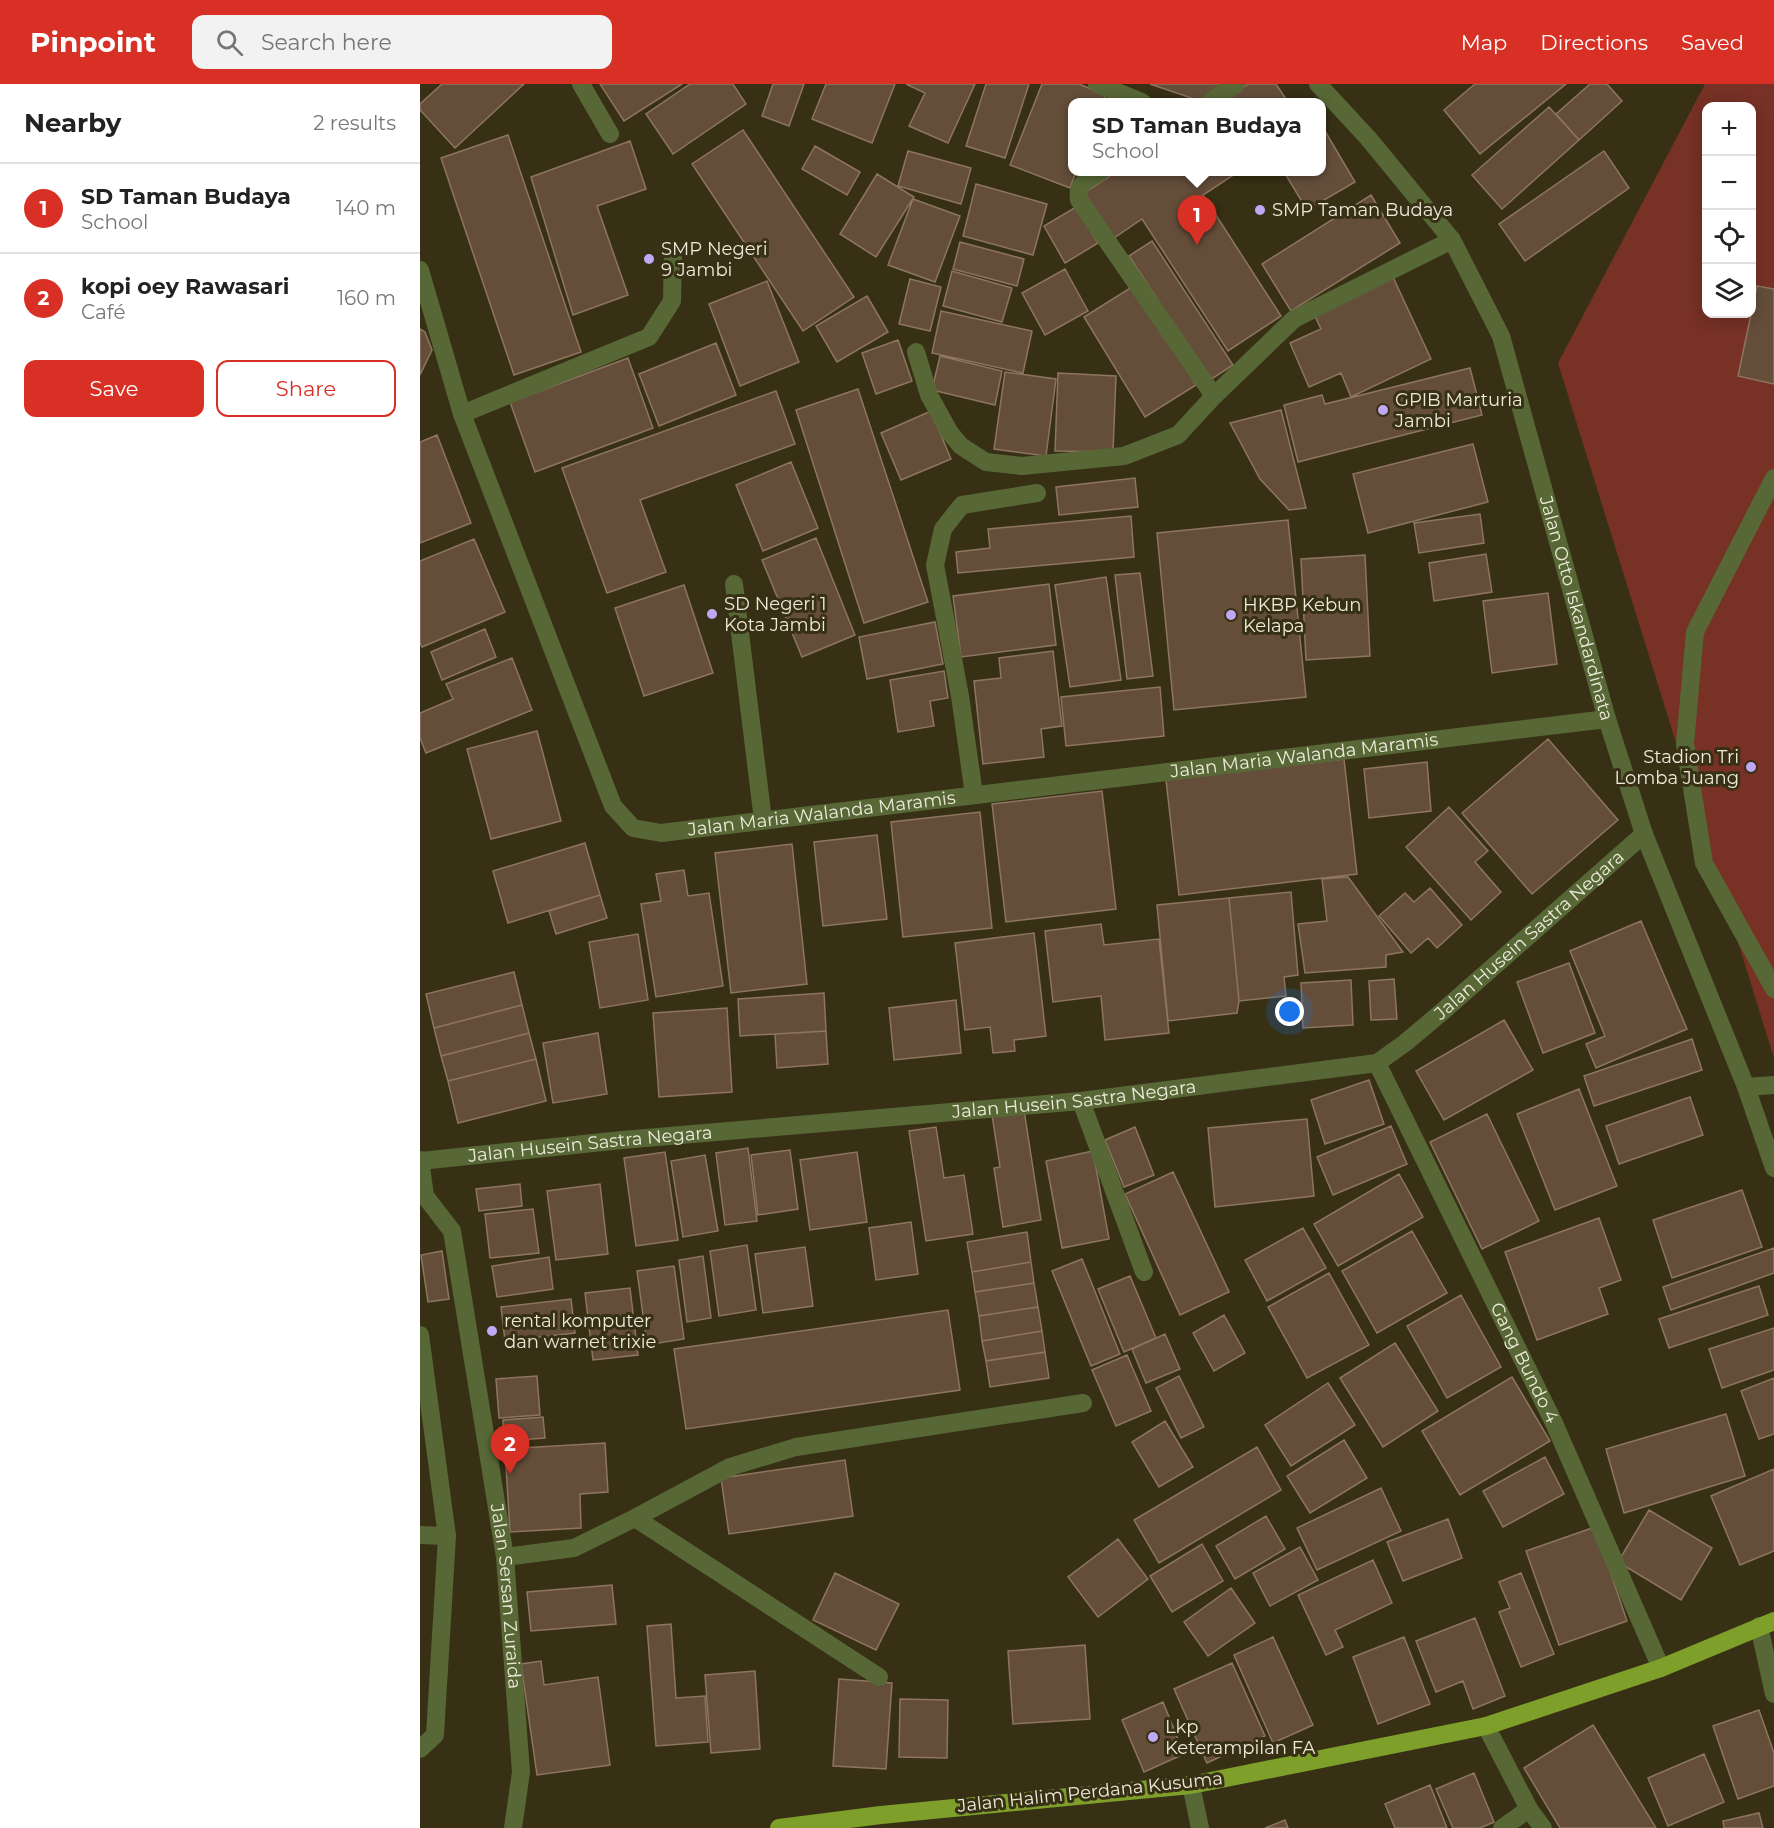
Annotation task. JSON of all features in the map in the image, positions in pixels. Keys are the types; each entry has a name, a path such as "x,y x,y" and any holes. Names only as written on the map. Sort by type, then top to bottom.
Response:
{"main road":[{"name":"Jalan Halim Perdana Kusuma","path":"779,1828 880,1815 1191,1785 1486,1726 1661,1668 1766,1624"}],"street":[{"path":"581,84 610,134"},
{"path":"1097,84 1132,98"},
{"path":"1216,98 1236,84"},
{"name":"Jalan Otto Iskandardinata","path":"1318,84 1368,138 1452,240 1501,336 1607,719 1644,834 1746,1087 1774,1168"},
{"path":"1093,176 1080,185 1079,200 1214,396"},
{"path":"916,352 929,395 950,433 961,446 986,462 1022,466 1124,456 1178,435 1214,396 1294,319 1452,240"},
{"path":"462,414 649,337 672,301 673,251"},
{"name":"Jalan Maria Walanda Maramis","path":"420,270 462,414 613,806 633,828 661,833 1607,719"},
{"path":"1774,478 1695,632 1685,744 1704,863 1774,989"},
{"path":"974,795 960,696 935,565 944,529 962,505 1037,494"},
{"path":"734,584 763,820"},
{"name":"Jalan Husein Sastra Negara","path":"420,1161 622,1140 1081,1101 1377,1063 1443,1011 1644,834"},
{"name":"Gang Bundo 4","path":"1377,1063 1554,1424 1661,1668"},
{"path":"1746,1087 1774,1085"},
{"path":"1081,1101 1144,1272"},
{"name":"Jalan Sersan Zuraida","path":"420,1161 423,1202 452,1231 505,1557 521,1772 513,1828"},
{"path":"420,1335 447,1536 435,1735 420,1749"},
{"path":"505,1557 574,1548 730,1467 796,1448 1083,1403"},
{"path":"635,1518 879,1677"},
{"path":"420,1535 447,1536"},
{"path":"1766,1624 1774,1694"},
{"path":"1486,1726 1528,1809 1542,1828"},
{"path":"1191,1785 1200,1828"},
{"path":"1502,1828 1528,1809"}],"shaded area":[{"path":"1705,84 1774,84 1774,1058 1558,363"}],"building":[{"path":"442,84 524,84 455,148 420,110 420,104"},
{"path":"600,84 682,84 624,121"},
{"path":"690,84 733,84 746,104 673,154 646,114"},
{"path":"773,84 804,84 789,126 762,116"},
{"path":"826,84 895,84 872,143 812,119"},
{"path":"906,84 975,84 948,143 909,126 925,93"},
{"path":"986,84 1029,84 1005,158 966,146"},
{"path":"1042,84 1079,84 1106,95 1105,98 1068,98 1068,176 1074,176 1070,188 1010,165"},
{"path":"1150,84 1227,84 1208,98 1191,98"},
{"path":"1248,84 1276,84 1285,98 1226,98"},
{"path":"1475,84 1566,84 1480,154 1444,110"},
{"path":"1590,84 1607,84 1622,101 1579,140 1556,114"},
{"path":"1549,107 1579,140 1502,209 1472,175"},
{"path":"743,130 854,297 803,331 692,164"},
{"path":"1326,133 1355,182 1307,210 1286,176 1326,176"},
{"path":"508,135 581,352 514,375 441,158"},
{"path":"630,141 646,189 597,206 628,295 573,315 531,177"},
{"path":"815,146 860,172 847,195 802,169"},
{"path":"908,151 971,168 961,204 898,186"},
{"path":"1604,151 1629,188 1525,261 1499,224"},
{"path":"877,174 914,197 876,257 840,234"},
{"path":"1110,176 1232,176 1203,195 1281,316 1228,351 1142,219 1114,238 1084,193"},
{"path":"976,184 1047,204 1033,255 963,236"},
{"path":"1371,195 1400,243 1291,311 1262,264"},
{"path":"913,199 960,216 935,282 888,265"},
{"path":"1076,207 1098,243 1065,263 1044,226"},
{"path":"1152,241 1233,365 1210,380 1129,256"},
{"path":"960,242 1024,259 1017,286 953,269"},
{"path":"1065,269 1088,311 1045,335 1022,293"},
{"path":"952,271 1012,288 1002,322 943,306"},
{"path":"1393,277 1431,359 1351,397 1341,373 1309,387 1290,343 1321,329 1314,314"},
{"path":"910,279 941,287 930,331 899,324"},
{"path":"767,281 799,362 740,386 709,304"},
{"path":"1135,285 1196,385 1145,417 1084,317"},
{"path":"1757,286 1774,289 1774,384 1738,376 1750,318 1756,318"},
{"path":"867,296 888,332 837,362 816,326"},
{"path":"941,311 1032,331 1023,373 932,353"},
{"path":"420,329 425,332 432,350 420,375"},
{"path":"898,340 912,381 876,394 862,353"},
{"path":"716,343 736,395 659,426 639,374"},
{"path":"940,356 1002,371 995,405 932,390"},
{"path":"628,358 653,428 535,472 510,402"},
{"name":"GPIB Marturia Jambi","path":"1470,368 1482,415 1298,462 1284,405 1322,395 1325,404"},
{"path":"1005,372 1056,379 1046,456 994,449"},
{"path":"1058,373 1116,376 1113,452 1055,451"},
{"path":"858,389 928,602 864,623 796,410"},
{"path":"776,391 795,444 640,500 666,572 607,593 562,468"},
{"path":"1281,410 1306,508 1289,510 1260,479 1230,423"},
{"path":"931,411 951,459 901,480 881,433"},
{"path":"437,435 471,523 420,543 420,442"},
{"path":"1473,444 1488,502 1368,533 1353,474"},
{"path":"791,462 818,528 763,551 736,485"},
{"path":"1135,478 1138,507 1059,515 1056,487"},
{"path":"1480,514 1484,543 1419,553 1414,523"},
{"path":"1131,516 1134,557 958,573 956,552 990,548 988,529"},
{"name":"HKBP Kebun Kelapa","path":"1288,520 1306,697 1174,710 1157,533"},
{"path":"816,538 855,635 802,657 762,560"},
{"path":"474,539 505,612 422,647 420,643 420,561"},
{"path":"1486,554 1492,592 1434,601 1429,563"},
{"path":"1365,555 1370,656 1306,660 1301,559"},
{"path":"1140,573 1153,676 1127,679 1115,575"},
{"path":"1106,577 1121,680 1070,687 1055,585"},
{"path":"1049,584 1056,645 961,657 953,596"},
{"path":"684,585 713,673 644,696 615,608"},
{"path":"1548,593 1557,664 1492,673 1483,601"},
{"path":"935,622 943,664 867,679 859,637"},
{"path":"485,629 496,657 442,680 431,652"},
{"path":"1053,651 1062,726 1041,729 1044,757 983,764 974,681 1001,678 999,658"},
{"path":"512,658 532,710 426,753 420,738 420,713 453,699 446,684"},
{"path":"944,671 948,698 930,701 934,726 898,732 890,680"},
{"path":"1160,687 1164,736 1066,746 1061,697"},
{"path":"537,731 561,821 491,839 467,749"},
{"path":"1548,739 1618,820 1532,894 1462,813"},
{"path":"1344,759 1357,874 1179,895 1166,780"},
{"path":"1427,762 1431,811 1369,818 1364,769"},
{"path":"1102,791 1116,909 1006,922 992,804"},
{"path":"1449,807 1488,851 1475,862 1501,892 1471,920 1406,847"},
{"path":"980,812 992,928 903,937 891,822"},
{"path":"877,835 887,919 823,926 814,842"},
{"path":"585,843 600,895 508,923 493,871"},
{"path":"792,844 807,984 731,993 715,853"},
{"path":"684,870 688,896 709,893 723,986 656,997 641,904 661,901 656,874"},
{"path":"1348,877 1403,952 1386,955 1386,967 1305,973 1298,924 1327,921 1322,879"},
{"path":"1430,888 1462,925 1437,948 1428,938 1411,953 1379,916 1405,893 1414,902"},
{"path":"1291,892 1298,975 1284,977 1286,996 1239,1001 1229,898"},
{"path":"600,895 607,918 556,934 549,911"},
{"path":"1229,898 1239,1001 1237,1013 1168,1021 1157,905"},
{"path":"1641,921 1687,1029 1596,1068 1586,1044 1605,1036 1570,951"},
{"path":"1101,924 1104,945 1159,939 1169,1033 1105,1040 1101,996 1053,1002 1045,931"},
{"path":"1034,933 1046,1036 1014,1040 1015,1051 993,1053 990,1027 965,1030 955,943"},
{"path":"638,934 648,1000 600,1008 589,942"},
{"path":"1569,963 1595,1033 1543,1053 1517,982"},
{"path":"514,972 522,1005 434,1028 426,994"},
{"path":"1394,979 1397,1019 1371,1020 1369,981"},
{"path":"1351,980 1353,1025 1303,1028 1301,983"},
{"path":"824,993 826,1031 740,1036 738,999"},
{"path":"956,1000 961,1053 894,1060 889,1008"},
{"path":"522,1005 529,1033 441,1056 434,1028"},
{"path":"727,1008 732,1092 659,1097 653,1013"},
{"path":"1504,1020 1533,1070 1444,1120 1416,1071"},
{"path":"826,1031 828,1064 777,1068 775,1034"},
{"path":"529,1033 536,1059 448,1081 441,1056"},
{"path":"598,1033 607,1094 553,1103 543,1043"},
{"path":"1692,1039 1702,1070 1594,1106 1584,1076"},
{"path":"536,1059 546,1101 458,1123 448,1081"},
{"path":"1369,1080 1384,1124 1325,1144 1311,1100"},
{"path":"1579,1089 1617,1186 1555,1210 1517,1114"},
{"path":"1690,1097 1703,1135 1619,1164 1606,1126"},
{"path":"1024,1110 1041,1220 1003,1227 994,1168 1000,1167 992,1115"},
{"path":"1487,1114 1539,1221 1482,1249 1430,1142"},
{"path":"1307,1119 1314,1196 1215,1207 1208,1128"},
{"path":"1391,1126 1407,1164 1333,1195 1317,1157"},
{"path":"936,1127 944,1178 964,1175 973,1234 926,1241 909,1131"},
{"path":"1135,1127 1154,1175 1124,1187 1105,1140"},
{"path":"748,1148 757,1221 725,1225 716,1153"},
{"path":"790,1150 798,1209 758,1215 751,1155"},
{"path":"1093,1151 1109,1239 1062,1248 1046,1161"},
{"path":"665,1152 678,1240 636,1246 624,1158"},
{"path":"857,1152 867,1222 810,1230 800,1160"},
{"path":"705,1155 718,1231 683,1237 671,1161"},
{"path":"1173,1172 1229,1292 1180,1315 1125,1194"},
{"path":"1399,1174 1423,1217 1338,1266 1314,1224"},
{"path":"520,1184 522,1206 479,1211 476,1189"},
{"path":"600,1184 608,1254 556,1260 547,1191"},
{"path":"1742,1190 1762,1247 1672,1278 1653,1220"},
{"path":"533,1209 539,1253 490,1258 485,1214"},
{"path":"1599,1218 1621,1280 1599,1288 1608,1314 1537,1340 1505,1252"},
{"path":"911,1222 918,1274 876,1280 869,1228"},
{"path":"1303,1228 1326,1268 1267,1301 1245,1260"},
{"path":"1412,1231 1447,1293 1377,1333 1342,1271"},
{"path":"1027,1232 1031,1262 972,1272 967,1242"},
{"path":"747,1245 756,1310 719,1316 710,1251"},
{"path":"805,1247 813,1306 763,1313 755,1254"},
{"path":"1774,1248 1774,1273 1671,1310 1663,1287"},
{"path":"442,1251 449,1299 428,1302 421,1255"},
{"path":"703,1256 711,1318 687,1322 679,1260"},
{"path":"549,1257 553,1289 497,1297 492,1266"},
{"path":"1082,1259 1120,1354 1091,1366 1052,1271"},
{"path":"1031,1262 1034,1283 975,1292 972,1272"},
{"path":"674,1266 684,1339 647,1345 637,1271"},
{"path":"1329,1273 1369,1345 1307,1378 1268,1307"},
{"path":"1130,1276 1156,1338 1124,1352 1098,1289"},
{"path":"1034,1283 1038,1307 979,1316 975,1292"},
{"path":"1759,1286 1768,1315 1669,1348 1659,1319"},
{"path":"630,1288 638,1355 593,1360 585,1293"},
{"path":"1461,1295 1501,1367 1447,1398 1407,1326"},
{"path":"571,1299 575,1333 505,1341 501,1307"},
{"path":"1038,1307 1042,1331 982,1341 979,1316"},
{"path":"948,1310 960,1390 686,1429 674,1349"},
{"path":"1224,1315 1245,1353 1214,1371 1193,1333"},
{"path":"1774,1328 1774,1370 1722,1388 1709,1349"},
{"path":"1042,1331 1045,1352 986,1361 982,1341"},
{"path":"1165,1334 1180,1369 1146,1383 1132,1349"},
{"path":"1395,1343 1438,1411 1383,1447 1340,1378"},
{"path":"1045,1352 1049,1378 990,1387 986,1361"},
{"path":"1127,1355 1151,1411 1116,1426 1092,1370"},
{"path":"537,1376 540,1415 499,1418 496,1379"},
{"path":"1179,1376 1204,1427 1181,1438 1156,1388"},
{"path":"1512,1377 1550,1441 1460,1495 1422,1431"},
{"path":"1774,1378 1774,1434 1759,1439 1741,1391"},
{"path":"1328,1383 1355,1425 1291,1466 1265,1425"},
{"path":"1726,1414 1745,1476 1624,1513 1606,1449"},
{"path":"543,1417 545,1438 504,1441 503,1420"},
{"path":"1165,1421 1193,1467 1159,1487 1132,1442"},
{"path":"1344,1440 1367,1478 1310,1513 1287,1476"},
{"path":"605,1443 608,1492 580,1494 581,1528 510,1532 505,1449"},
{"path":"1257,1447 1281,1490 1159,1563 1134,1520"},
{"path":"1545,1457 1564,1494 1503,1527 1483,1491"},
{"path":"845,1460 853,1516 729,1534 721,1478"},
{"path":"1774,1469 1774,1551 1740,1565 1711,1496"},
{"path":"1381,1488 1401,1531 1317,1570 1297,1528"},
{"path":"1649,1510 1712,1548 1681,1600 1618,1562"},
{"path":"1266,1516 1285,1549 1235,1579 1216,1546"},
{"path":"1448,1519 1462,1558 1403,1581 1387,1542"},
{"path":"1595,1527 1627,1621 1559,1645 1526,1551"},
{"path":"1118,1539 1148,1579 1098,1617 1068,1577"},
{"path":"1202,1544 1223,1581 1172,1612 1150,1576"},
{"path":"1300,1547 1318,1580 1270,1606 1253,1573"},
{"path":"1373,1560 1392,1603 1335,1630 1343,1647 1326,1655 1298,1595"},
{"path":"835,1573 899,1604 876,1650 813,1620"},
{"path":"1521,1573 1554,1654 1521,1667 1499,1612 1510,1608 1499,1582"},
{"path":"612,1585 616,1624 531,1631 527,1592"},
{"path":"1231,1588 1255,1623 1208,1656 1184,1622"},
{"path":"1475,1618 1505,1696 1473,1709 1463,1681 1436,1692 1416,1641"},
{"path":"671,1624 676,1698 705,1696 708,1742 656,1746 647,1626"},
{"path":"1273,1637 1313,1725 1273,1743 1234,1655"},
{"path":"1404,1637 1430,1704 1378,1724 1353,1657"},
{"path":"1085,1645 1090,1719 1013,1724 1008,1651"},
{"path":"541,1661 544,1685 598,1677 610,1765 537,1775 521,1664"},
{"path":"1232,1663 1265,1736 1207,1763 1174,1689"},
{"path":"755,1671 760,1749 711,1753 705,1675"},
{"path":"839,1679 892,1683 886,1769 833,1766"},
{"path":"900,1699 948,1700 947,1758 899,1757"},
{"name":"Lkp Keterampilan FA","path":"1163,1702 1184,1754 1144,1772 1122,1720"},
{"path":"1759,1710 1774,1753 1774,1786 1738,1799 1713,1726"},
{"path":"1593,1725 1656,1828 1560,1828 1524,1768"},
{"path":"1704,1754 1724,1802 1668,1826 1648,1778"},
{"path":"1474,1773 1494,1822 1480,1828 1453,1828 1436,1789"},
{"path":"1430,1785 1447,1828 1395,1828 1385,1804"},
{"path":"1759,1813 1763,1828 1724,1828 1723,1821"},
{"path":"1285,1820 1288,1828 1265,1828"}],"place":[{"name":"SMP Taman Budaya","path":"1260,210"},
{"name":"SD Taman Budaya","path":"1197,245"},
{"name":"SMP Negeri 9 Jambi","path":"649,259"},
{"name":"GPIB Marturia Jambi","path":"1383,410"},
{"name":"SD Negeri 1 Kota Jambi","path":"712,614"},
{"name":"HKBP Kebun Kelapa","path":"1231,615"},
{"name":"Stadion Tri Lomba Juang","path":"1751,767"},
{"name":"rental komputer dan warnet trixie","path":"492,1331"},
{"name":"kopi oey Rawasari","path":"510,1474"},
{"name":"Lkp Keterampilan FA","path":"1153,1737"}]}
